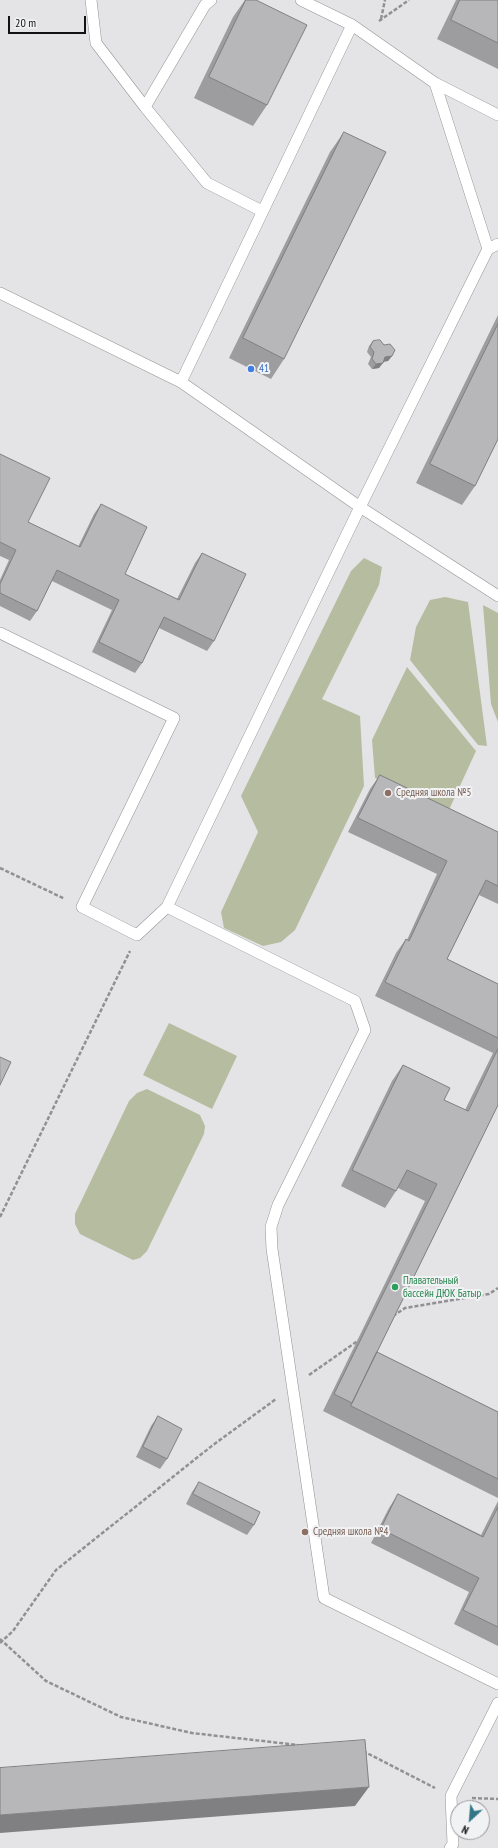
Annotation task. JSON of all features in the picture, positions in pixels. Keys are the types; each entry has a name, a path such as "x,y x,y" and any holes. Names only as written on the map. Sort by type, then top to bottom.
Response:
{"lane":[{"path":"91,0 96,43 207,183 262,211"},
{"path":"145,106 205,5 211,0"},
{"path":"301,0 352,25 434,83 498,115"},
{"path":"181,382 352,25"},
{"path":"0,633 174,718 82,907 138,935 167,907 360,507 493,247 434,83"},
{"path":"0,293 181,382 360,507 498,596"},
{"path":"167,907 355,1001 365,1030 278,1205 271,1227 272,1249 324,1598 498,1684"},
{"path":"450,1848 453,1844 451,1796 498,1703"}],"path":[{"path":"381,20 385,0"},
{"path":"362,32 409,0"},
{"path":"0,868 82,907"},
{"path":"0,1217 138,935"},
{"path":"387,1321 406,1308 489,1294 498,1288"},
{"path":"301,1746 192,1733 121,1716 46,1681 1,1641 13,1631 56,1570 213,1445 361,1338"},
{"path":"362,1751 451,1796 498,1799"}],"green space":[{"path":"364,558 382,567 379,585 322,699 360,716 364,786 295,930 281,942 263,946 224,928 221,912 258,832 241,796 351,571"},
{"path":"445,597 468,602 487,746 478,745 410,660 416,627 430,600"},
{"path":"483,605 498,613 498,722 491,704"},
{"path":"407,667 476,751 448,812 375,778 372,740"},
{"path":"169,1023 237,1056 212,1109 143,1075"},
{"path":"147,1089 200,1115 205,1126 204,1134 147,1251 140,1258 133,1260 80,1234 75,1224 75,1214 129,1101 137,1093"}],"building":[{"path":"246,0 256,0 307,25 267,105 209,77"},
{"path":"460,0 498,0 498,43 451,20"},
{"path":"344,132 386,152 284,359 243,338"},
{"path":"498,324 498,439 475,486 430,464"},
{"path":"380,340 384,345 390,344 395,350 392,356 385,357 383,363 376,364 372,359 374,352 370,347 373,341"},
{"path":"0,454 50,478 28,522 80,547 101,504 147,527 125,574 179,600 202,553 246,574 214,641 164,617 142,663 99,642 119,600 57,570 37,611 0,593 0,584 16,550 0,542"},
{"path":"380,775 498,832 498,886 486,880 447,959 498,984 498,1038 385,982 406,939 409,941 447,861 358,818"},
{"name":"Плавательный бассейн ДЮК Батыр","path":"498,1049 498,1105 352,1403 334,1394 437,1184 407,1170 396,1191 352,1170 403,1065 450,1088 444,1100 468,1111"},
{"path":"0,1057 11,1062 0,1085"},
{"path":"377,1352 498,1412 498,1479 351,1406"},
{"path":"158,1416 182,1429 167,1459 143,1447"},
{"path":"199,1482 260,1512 254,1525 193,1494"},
{"path":"398,1494 483,1537 498,1507 498,1627 463,1610 479,1578 381,1529"},
{"path":"365,1740 369,1787 0,1815 0,1768"}],"place":[{"name":"41","path":"251,369"},
{"name":"Средняя школа №5","path":"388,793"},
{"name":"Плавательный бассейн ДЮК Батыр","path":"395,1287"},
{"name":"Средняя школа №4","path":"305,1532"}]}
